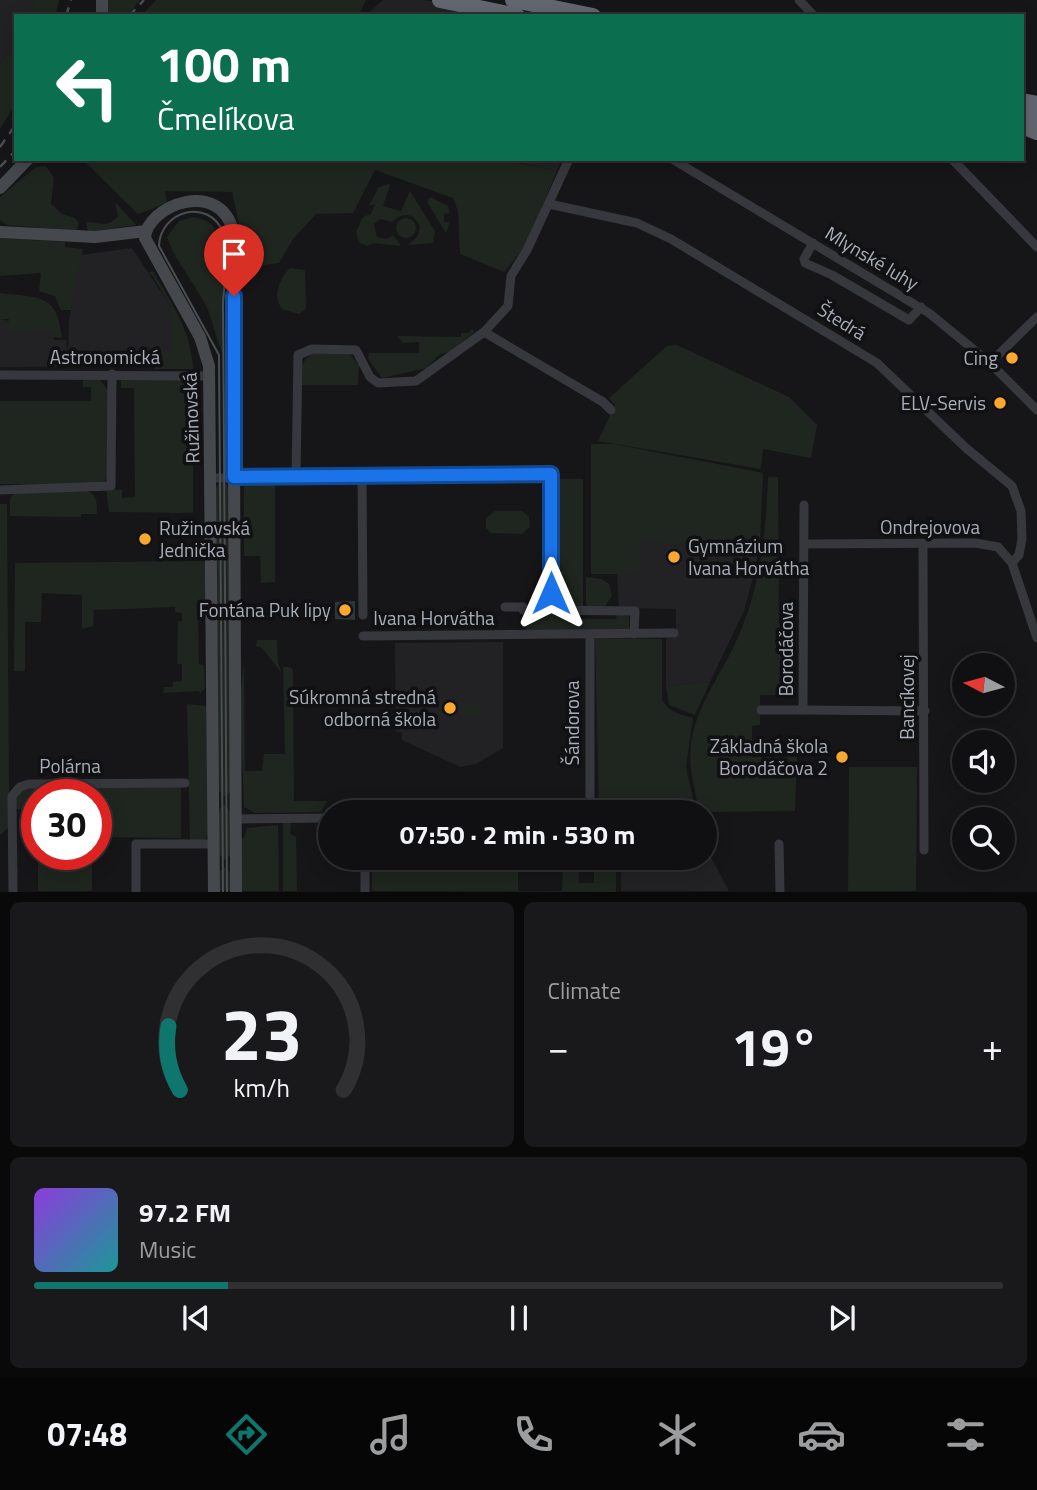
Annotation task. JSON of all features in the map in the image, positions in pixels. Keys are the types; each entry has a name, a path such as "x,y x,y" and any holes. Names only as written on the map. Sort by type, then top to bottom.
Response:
{"highway":[{"path":"440,0 507,14"},
{"path":"513,0 583,14"}],"street":[{"path":"477,0 491,14"},
{"path":"799,0 812,14"},
{"path":"0,188 26,161"},
{"path":"296,477 296,361 303,351 356,350 370,377 378,383 416,381 484,332 504,313 511,276 568,161"},
{"name":"Mlynské luhy","path":"675,161 921,307 990,363 1037,410"},
{"path":"954,161 1037,247"},
{"path":"0,232 95,237 146,231 153,220 184,201 193,199 217,207 231,223 236,891"},
{"name":"Štedrá","path":"549,204 636,223 671,239 877,363 966,448 1012,486 1021,511 1021,539 1019,555 1012,563"},
{"name":"Ružinovská","path":"146,231 147,243 200,337 210,376 214,891"},
{"path":"813,243 804,261 814,268 832,275 909,320 921,307"},
{"path":"990,363 1037,317"},
{"path":"484,332 603,402 611,410"},
{"path":"0,490 111,486 112,374"},
{"name":"Astronomická","path":"0,375 210,376"},
{"path":"212,478 551,474 551,610"},
{"path":"362,476 363,615"},
{"name":"Borodáčova","path":"761,710 803,710 804,505"},
{"name":"Ondrejovova","path":"804,544 989,545 998,547 1012,563"},
{"name":"Bancíkovej","path":"923,544 924,850"},
{"path":"1012,563 1037,639"},
{"path":"505,607 635,611 634,634"},
{"name":"Ivana Horvátha","path":"363,636 674,633"},
{"name":"Šándorova","path":"590,634 590,800"},
{"path":"803,710 925,710"},
{"name":"Polárna","path":"13,891 12,796 20,787 29,783 186,783"},
{"path":"236,819 318,818"},
{"path":"136,891 136,845 213,844"},
{"path":"779,844 780,891"},
{"path":"365,870 365,891"}],"shaded area":[{"path":"0,0 35,0 33,14 14,14 14,53 5,55 0,64"},
{"path":"35,0 59,0 56,14 32,14"},
{"path":"106,0 140,0 129,14 107,14"},
{"path":"156,0 366,0 359,14 143,14"},
{"path":"383,0 425,0 446,4 467,14 367,14"},
{"path":"14,53 14,106 0,129 0,64 5,55"},
{"path":"84,161 510,161 557,171 524,248 504,272 460,254 458,211 453,198 375,170 353,213 316,214 293,239 279,263 243,268 241,233 232,192 165,191 167,203 138,214"},
{"path":"510,161 561,161 557,171"},
{"path":"46,166 54,178 51,204 62,214 75,218 79,224 76,231 7,225 0,220 0,197 36,167"},
{"path":"390,185 383,206 401,211 410,191 435,231 433,243 408,245 417,237 420,227 412,216 408,215 400,216 393,222 380,219 374,224 377,237 386,239 393,235 401,246 374,243 367,246 359,242 356,232 363,217 371,214 375,204 369,206 378,188"},
{"path":"430,197 448,206 450,213 444,214 444,222 450,222 446,233 427,202"},
{"path":"115,202 136,225 88,232 86,222 107,224 118,216"},
{"path":"193,217 213,226 222,249 222,352 208,310 167,237 179,221"},
{"path":"402,218 410,218 416,228 410,238 402,238 396,232 396,224"},
{"path":"0,238 65,242 65,247 83,249 71,310 61,310 55,296 39,291 41,273 0,276"},
{"path":"132,248 171,307 171,354 132,354 132,366 0,367 0,319 54,330 54,340 66,340 68,354 69,320 81,255"},
{"path":"290,268 305,270 306,309 299,314 282,309 277,299 280,282"},
{"path":"153,271 185,330 193,369 155,369 153,363 133,363 133,354 171,354 171,307 152,275 147,273"},
{"path":"0,293 35,297 50,305 60,323 62,338 54,337 53,330 9,331 9,319 0,319"},
{"path":"472,328 474,332 449,352 440,354 426,368 382,378 368,359 369,353 419,353 419,342 403,343 397,336 461,337 461,333 469,333"},
{"path":"677,345 789,397 817,425 811,458 763,449 761,469 598,441 615,405 609,398 667,346"},
{"path":"313,353 350,354 359,366 358,385 300,385 302,367"},
{"path":"83,380 100,380 110,393 109,473 105,481 96,485 0,484 0,401 91,401 91,387 83,387"},
{"path":"121,380 193,380 193,513 109,512 106,489 122,490 122,498 135,497 134,388 121,388"},
{"name":"Gymnázium Ivana Horvátha","path":"591,444 613,444 763,473 760,540 754,574 744,611 710,682 666,686 666,638 676,637 676,609 619,608 617,574 591,574"},
{"path":"591,444 613,444 763,473 760,540 725,538 724,546 639,542 639,574 591,574"},
{"path":"768,477 778,477 779,623 791,623 791,674 795,695 760,695 760,725 752,726 752,757 797,757 795,811 717,812 717,800 697,800 691,769 691,743 699,714 739,635 753,597 766,518"},
{"path":"553,479 583,479 583,609 554,606"},
{"path":"219,483 225,483 230,489 230,793 224,796 218,790 216,488"},
{"path":"275,484 275,582 261,583 260,556 244,556 244,485"},
{"path":"84,489 95,498 97,514 81,514 81,517 10,516 10,498 15,492"},
{"path":"0,504 7,504 9,790 8,828 0,835"},
{"path":"495,511 522,511 529,517 530,527 522,534 491,533 486,528 486,518"},
{"path":"15,563 208,563 208,613 198,614 199,664 204,665 205,688 200,694 199,691 163,693 164,687 173,687 173,682 182,681 182,664 177,664 178,621 182,621 182,613 175,612 175,607 94,610 93,626 82,629 82,595 42,593 41,622 25,622 25,671 14,671"},
{"path":"586,577 602,579 609,584 612,596 605,606 586,608"},
{"name":"Fontána Puk lipy","path":"355,601 355,620 335,619 335,602"},
{"path":"526,614 566,614 566,619 616,619 617,614 629,614 629,631 525,631"},
{"path":"595,638 662,639 662,699 671,710 693,718 686,767 693,800 599,800"},
{"path":"257,640 277,640 278,663 282,673 262,648 256,646"},
{"name":"Súkromná stredná odborná škola","path":"503,642 503,748 476,764 460,767 402,740 402,732 396,732 395,643"},
{"path":"244,659 245,771 262,771 264,754 285,754 283,667 293,670 294,801 318,801 318,812 255,813 244,807 240,702"},
{"path":"710,682 695,715 669,705 666,686"},
{"path":"187,704 206,706 209,714 210,833 203,841 190,840"},
{"path":"462,704 481,705 481,716 462,716"},
{"path":"849,767 917,767 916,891 848,891"},
{"path":"112,786 181,786 181,838 112,837"},
{"path":"21,790 21,809 15,809"},
{"path":"224,805 232,812 232,853 225,860 218,853 217,811"},
{"path":"283,822 291,822 290,834 296,837 297,891 283,891"},
{"path":"278,825 279,891 241,891 241,838 244,838 247,828"},
{"path":"225,867 232,875 232,891 218,891 220,871"},
{"path":"717,868 729,891 621,891 621,870"},
{"path":"38,870 92,870 92,891 38,891"},
{"path":"372,870 518,870 518,891 562,891 563,870 578,870 579,883 594,883 594,870 616,870 616,892 372,891"}],"tram line":[{"path":"223,892 219,355 159,246 161,234 167,224 176,217 196,212 207,214 216,221 223,232 227,248 223,303 227,892"}],"railway":[{"path":"67,14 71,0"},
{"path":"131,14 144,0"},
{"path":"0,147 14,127"},
{"path":"0,167 14,152"}],"place":[{"name":"Cing","path":"1012,358"},
{"name":"ELV-Servis","path":"1000,403"},
{"name":"Ružinovská Jednička","path":"145,539"},
{"name":"Gymnázium Ivana Horvátha","path":"674,557"},
{"name":"Fontána Puk lipy","path":"345,610"},
{"name":"Súkromná stredná odborná škola","path":"450,708"},
{"name":"Základná škola Borodáčova 2","path":"842,757"}],"route":[{"path":"234,296 234,477 551,474 551,593"}]}
